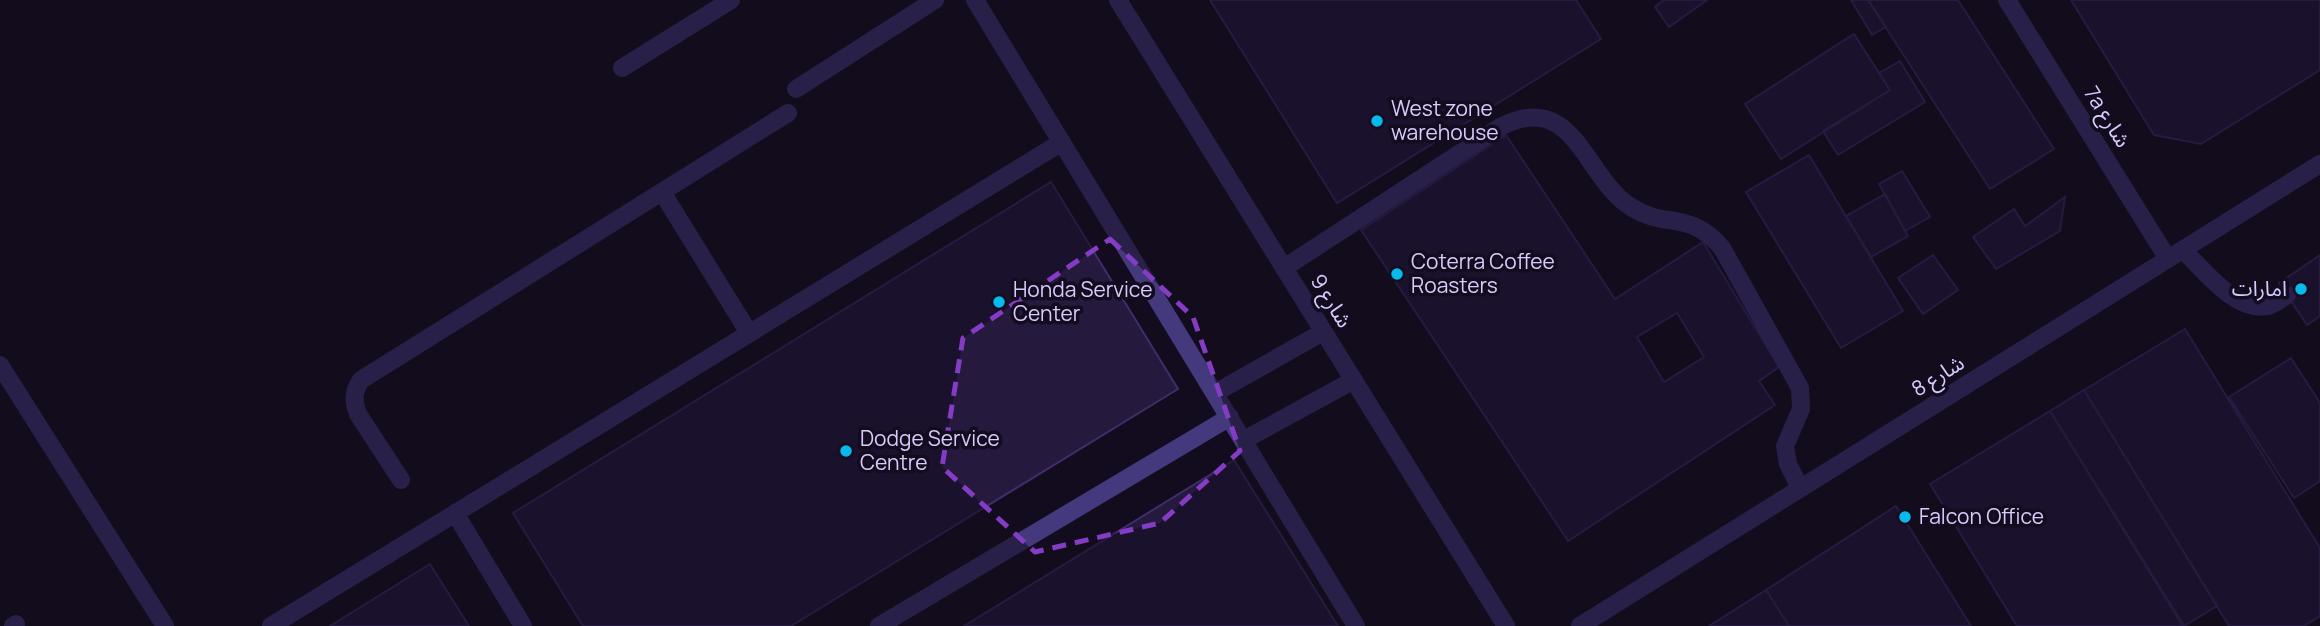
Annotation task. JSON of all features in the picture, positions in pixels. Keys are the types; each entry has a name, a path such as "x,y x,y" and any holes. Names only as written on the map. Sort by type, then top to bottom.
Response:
{"street":[{"path":"622,68 732,0"},
{"path":"796,89 935,0"},
{"path":"975,0 1356,626"},
{"name":"شارع 9","path":"1118,0 1506,626"},
{"name":"7a شارع","path":"2007,0 2175,254 2239,302 2254,307 2271,305 2287,295"},
{"path":"401,480 358,414 354,390 361,380 788,113"},
{"path":"1284,268 1500,127 1526,117 1554,122 1566,129 1576,140 1618,197 1629,206 1642,213 1694,225 1705,231 1722,248 1800,388 1801,409 1785,446 1788,464 1801,488"},
{"path":"271,626 1062,142"},
{"name":"شارع 8","path":"1580,626 2320,163"},
{"path":"662,192 749,333"},
{"path":"1215,393 1323,331"},
{"path":"0,365 165,626"},
{"path":"1244,440 1354,380"},
{"path":"879,626 1230,417"},
{"path":"455,513 523,626"}],"highlighted area":[{"path":"1110,239 1193,317 1240,451 1160,523 1035,552 942,467 963,338"}],"building":[{"name":"West zone warehouse","path":"1210,0 1576,0 1601,39 1337,203"},
{"path":"1664,0 1707,0 1669,27 1655,7"},
{"path":"1851,0 1868,0 1886,27 1872,35"},
{"path":"1868,0 1958,0 2054,149 1990,189"},
{"path":"2071,0 2320,0 2320,70 2201,144 2154,135"},
{"path":"1854,34 1890,90 1781,159 1745,104"},
{"path":"1900,61 1925,102 1838,155 1823,131 1890,90 1879,73"},
{"path":"1506,135 1615,299 1703,242 1779,367 1759,381 1775,405 1568,541 1361,230","holes":["1677,313 1704,357 1664,382 1637,337"]},
{"path":"1809,155 1903,311 1841,348 1746,192"},
{"path":"1902,171 1930,217 1905,231 1879,184"},
{"name":"Dodge Service Centre","path":"1051,182 1178,389 791,626 583,626 513,513"},
{"path":"1885,194 1908,236 1871,257 1846,216"},
{"path":"2065,197 2060,231 1996,269 1973,237 2014,209 2025,226"},
{"path":"1933,255 1958,290 1923,314 1898,278"},
{"name":"امارات","path":"2320,255 2320,316 2307,325 2279,283"},
{"path":"2185,329 2320,548 2320,616 2304,626 2229,626 2084,390"},
{"path":"2291,358 2320,403 2320,481 2294,498 2229,397"},
{"path":"2084,390 2217,606 2184,626 2050,411"},
{"path":"2050,411 2183,626 2017,626 1930,484"},
{"path":"1234,460 1338,626 964,626"},
{"path":"1896,506 1971,626 1789,626 1766,590"},
{"path":"430,564 469,626 330,626"},
{"path":"1766,590 1789,626 1709,626"}],"place":[{"name":"West zone warehouse","path":"1377,121"},
{"name":"Coterra Coffee Roasters","path":"1397,274"},
{"name":"امارات","path":"2301,289"},
{"name":"Honda Service Center","path":"999,302"},
{"name":"Dodge Service Centre","path":"846,451"},
{"name":"Falcon Office","path":"1905,517"}]}
